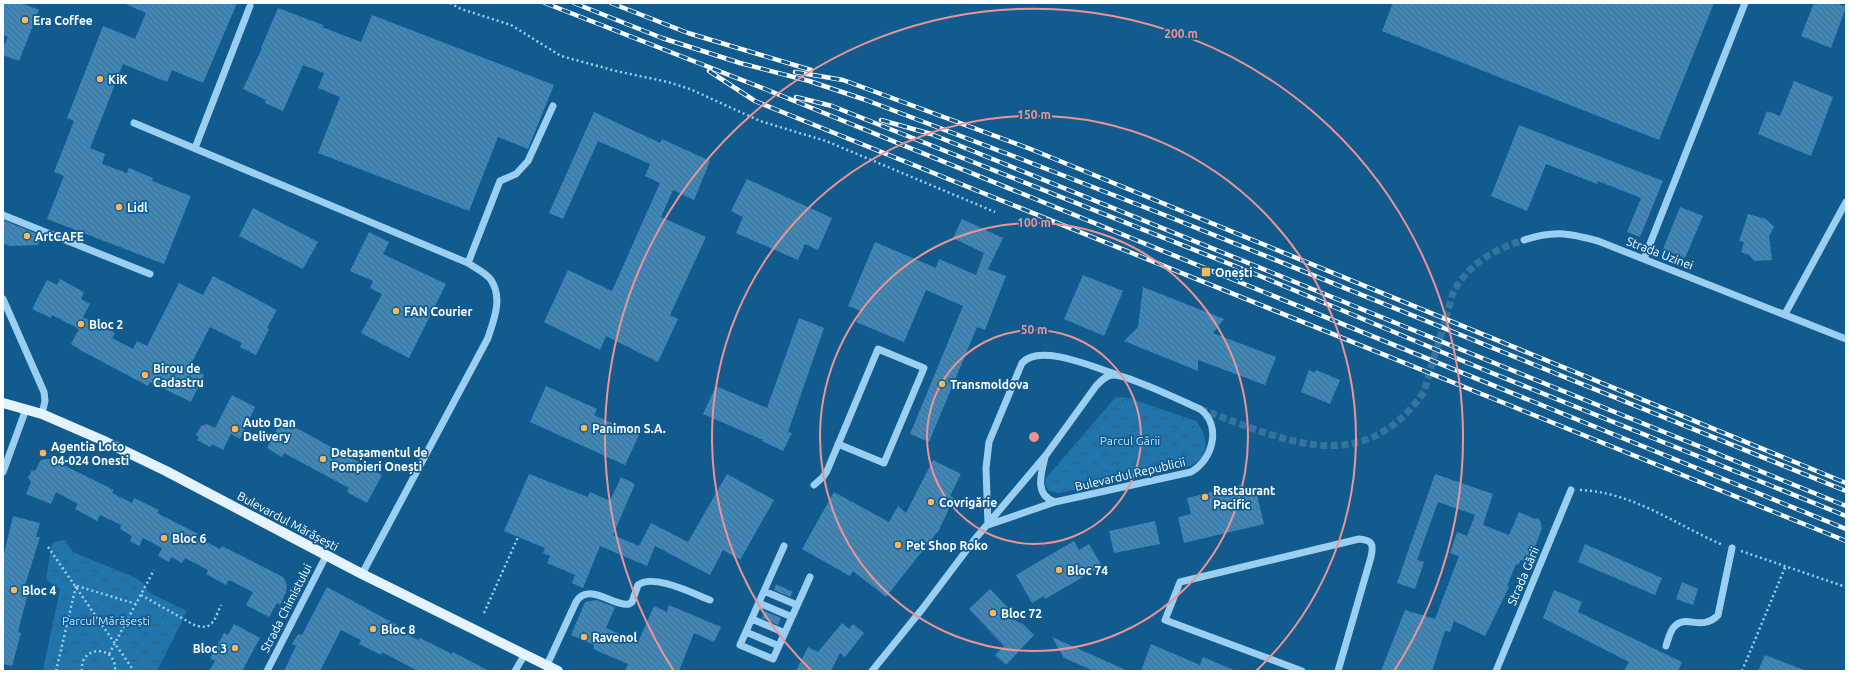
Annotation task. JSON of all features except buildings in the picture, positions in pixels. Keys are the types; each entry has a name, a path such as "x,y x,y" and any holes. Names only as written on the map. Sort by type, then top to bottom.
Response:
{"main road":[{"name":"Bulevardul Mărășești","path":"3,404 42,414 102,440 166,471 326,556 558,671"}],"street":[{"path":"1644,259 1745,3"},
{"path":"195,148 250,6"},
{"path":"468,263 500,181 516,174 528,161 553,106"},
{"path":"134,123 468,263 490,279 497,295 495,314 488,338 362,574"},
{"path":"1785,314 1846,202"},
{"path":"3,215 150,274"},
{"name":"Strada Uzinei","path":"1524,240 1539,235 1570,233 1598,241 1846,338"},
{"path":"3,300 44,392 45,401 42,414"},
{"path":"814,485 826,474 838,444 878,349 924,368 884,463 838,444"},
{"name":"Bulevardul Republicii","path":"1038,354 1056,356 1120,376 1204,412 1212,435 1211,450 1202,466 1192,472 1055,502 988,525 986,468 989,442 1025,359 1038,354"},
{"name":"Bulevardul Republicii","path":"872,671 923,608 975,539 1046,455 1096,386 1105,378 1114,375 1120,376"},
{"path":"3,472 26,409"},
{"path":"1046,455 1040,483 1046,497 1055,502"},
{"name":"Strada Gării","path":"1496,671 1571,490"},
{"path":"1302,671 1165,620 1180,582 1359,539 1367,540 1372,546 1371,556 1338,671"},
{"path":"784,546 740,645 773,659 810,577"},
{"path":"1666,646 1674,626 1680,622 1707,623 1713,621 1718,615 1732,548"},
{"name":"Strada Chimistului","path":"267,671 326,556"},
{"path":"547,665 576,602 582,596 588,594 603,596 622,604 629,604 632,602 638,585 651,581 670,585 710,600"},
{"path":"764,591 797,605"},
{"path":"759,603 792,617"},
{"path":"752,619 785,633"},
{"path":"746,632 779,646"},
{"path":"515,671 525,654"}],"path":[{"path":"450,3 461,9 511,25 562,56 616,71 668,82 690,89 760,121 826,141 995,212"},
{"path":"1571,490 1590,490 1613,494 1645,506 1705,537 1732,548 1846,586"},
{"path":"484,613 518,536"},
{"path":"48,547 134,671"},
{"path":"1742,671 1786,565"},
{"path":"108,654 154,570"},
{"path":"76,586 136,604"},
{"path":"56,671 76,586"},
{"path":"141,595 196,626 207,627 214,621 221,605"},
{"path":"82,671 82,664 88,654 100,651 108,654 114,660 115,671"}],"green space":[{"name":"Parcul Gării","path":"1116,397 1129,398 1196,421 1203,433 1206,445 1202,457 1191,466 1059,493 1049,491 1045,485 1046,478"},
{"name":"Parcul Mărășești","path":"65,540 73,552 136,578 143,583 148,592 187,611 157,671 41,671 43,670 60,589 46,580 51,547 54,542"}],"tunnel":[{"path":"1200,409 1261,432 1291,440 1320,445 1347,444 1374,436 1400,420 1424,392 1453,293 1459,283 1482,259 1502,248 1524,240"}],"railway":[{"path":"545,3 765,89 1846,529"},
{"path":"574,3 662,38 740,63 809,81 866,100 1021,159 1162,214 1846,491"},
{"path":"611,3 688,33 811,70"},
{"path":"709,71 755,101 1846,541"},
{"path":"795,72 843,80 1028,148 1846,483"},
{"path":"796,97 832,106 1260,276 1487,371 1846,516"},
{"path":"881,120 931,134 1846,506"}],"place":[{"name":"Era Coffee","path":"25,20"},
{"name":"KiK","path":"100,79"},
{"name":"Lidl","path":"119,207"},
{"name":"ArtCAFE","path":"27,236"},
{"name":"Onești","path":"1206,272"},
{"name":"FAN Courier","path":"396,311"},
{"name":"Bloc 2","path":"81,324"},
{"name":"Birou de Cadastru","path":"145,375"},
{"name":"Transmoldova","path":"942,384"},
{"name":"Panimon S.A.","path":"584,428"},
{"name":"Auto Dan Delivery","path":"235,429"},
{"name":"Agentia Loto 04-024 Onesti","path":"43,453"},
{"name":"Detașamentul de Pompieri Onești","path":"323,459"},
{"name":"Restaurant Pacific","path":"1205,497"},
{"name":"Covrigărie","path":"931,502"},
{"name":"Bloc 6","path":"164,538"},
{"name":"Pet Shop Roko","path":"898,545"},
{"name":"Bloc 74","path":"1059,570"},
{"name":"Bloc 4","path":"14,590"},
{"name":"Bloc 72","path":"993,613"},
{"name":"Bloc 8","path":"373,629"},
{"name":"Ravenol","path":"584,637"},
{"name":"Bloc 3","path":"235,648"}]}
